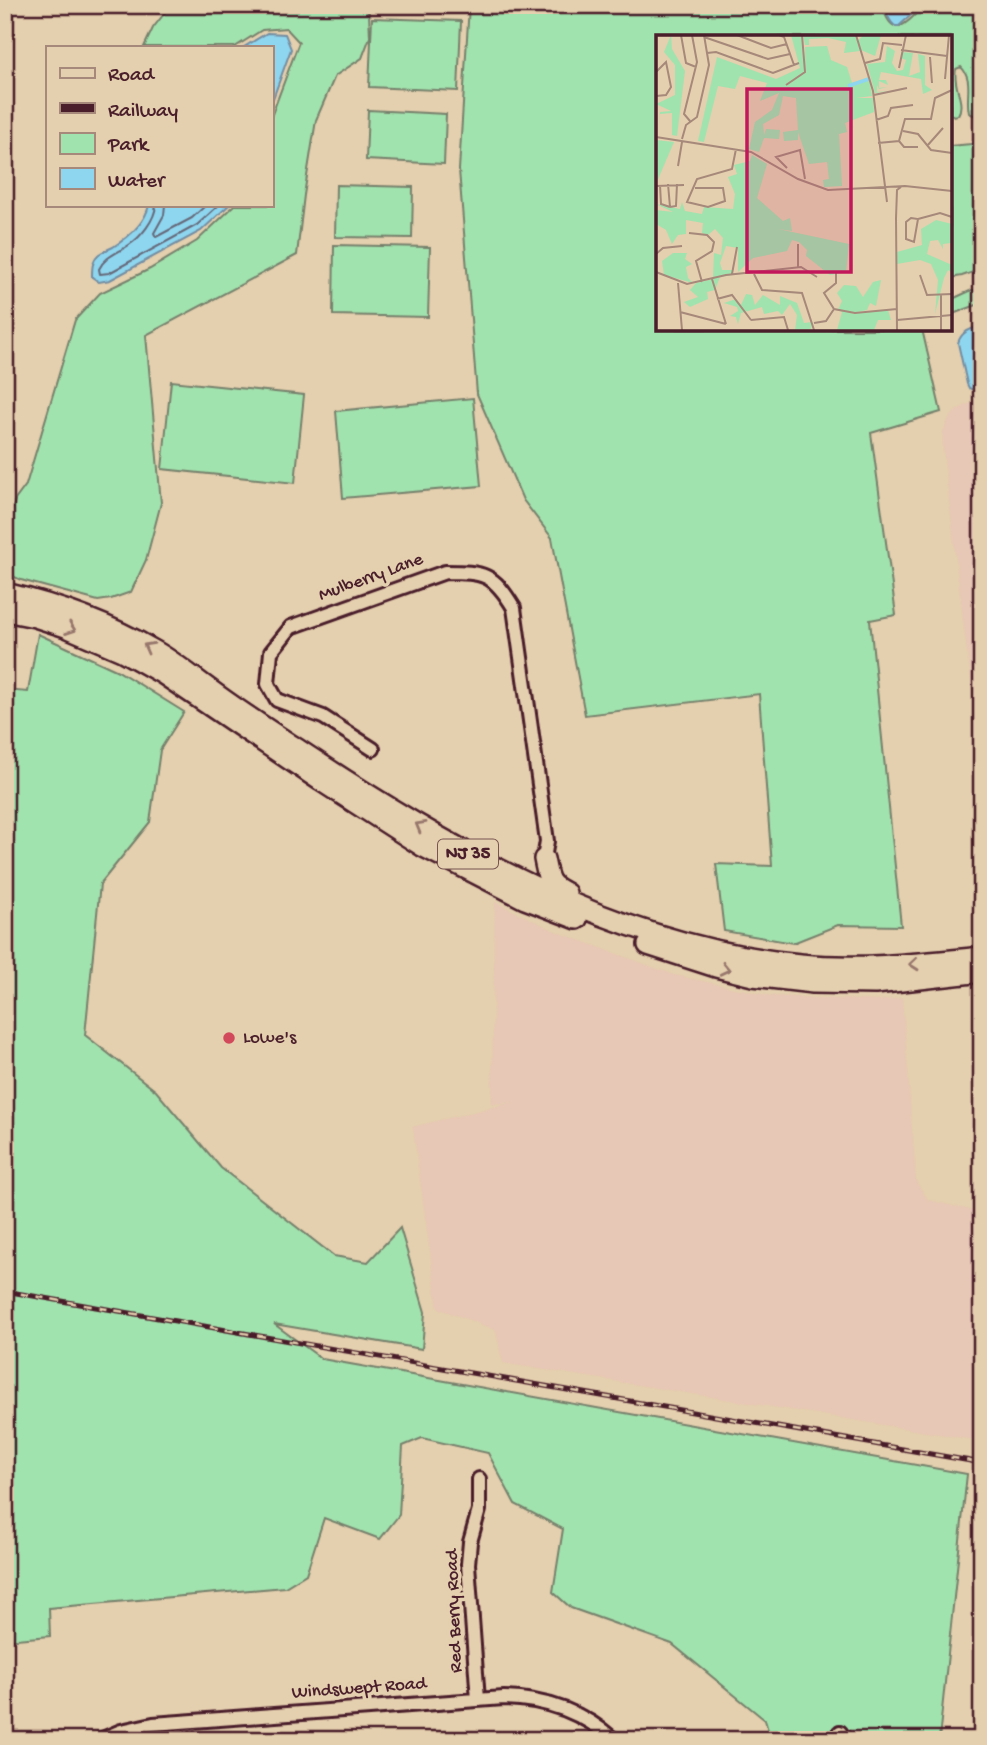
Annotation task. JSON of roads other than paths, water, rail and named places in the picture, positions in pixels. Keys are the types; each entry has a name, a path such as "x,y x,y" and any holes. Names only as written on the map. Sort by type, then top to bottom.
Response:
{"highway":[{"name":"NJ 35","path":"5,593 32,599 128,636 168,659 218,696 416,825 484,863 596,914 687,944 764,960 839,967 982,957"},
{"name":"NJ 35","path":"5,611 66,627 122,651 153,668 422,846 525,899 607,930 693,961 752,976 813,983 875,984 982,972"},
{"path":"484,863 529,871 539,866 544,859"},
{"path":"544,859 548,880 554,887 596,914"}],"street":[{"name":"Mulberry Lane","path":"373,750 323,717 277,700 268,684 271,652 291,627 445,572 482,574 496,582 514,608 547,841 544,859"},
{"name":"Red Berry Road","path":"478,1700 468,1564 470,1542 479,1510 479,1479"},
{"name":"Windswept Road","path":"100,1740 121,1731 153,1724 504,1698 549,1703 571,1711 614,1740"}],"water":[{"path":"884,5 922,5 899,26 895,26"},
{"path":"267,33 285,34 291,49 273,98 273,46 246,46"},
{"path":"149,206 228,206 201,231 110,280 99,282 92,277 96,257 130,234"},
{"path":"982,325 982,388 973,390 967,384 958,343 964,333"}],"railway":[{"path":"5,1291 982,1463"}],"place":[{"name":"Lowe's","path":"229,1038"}]}
